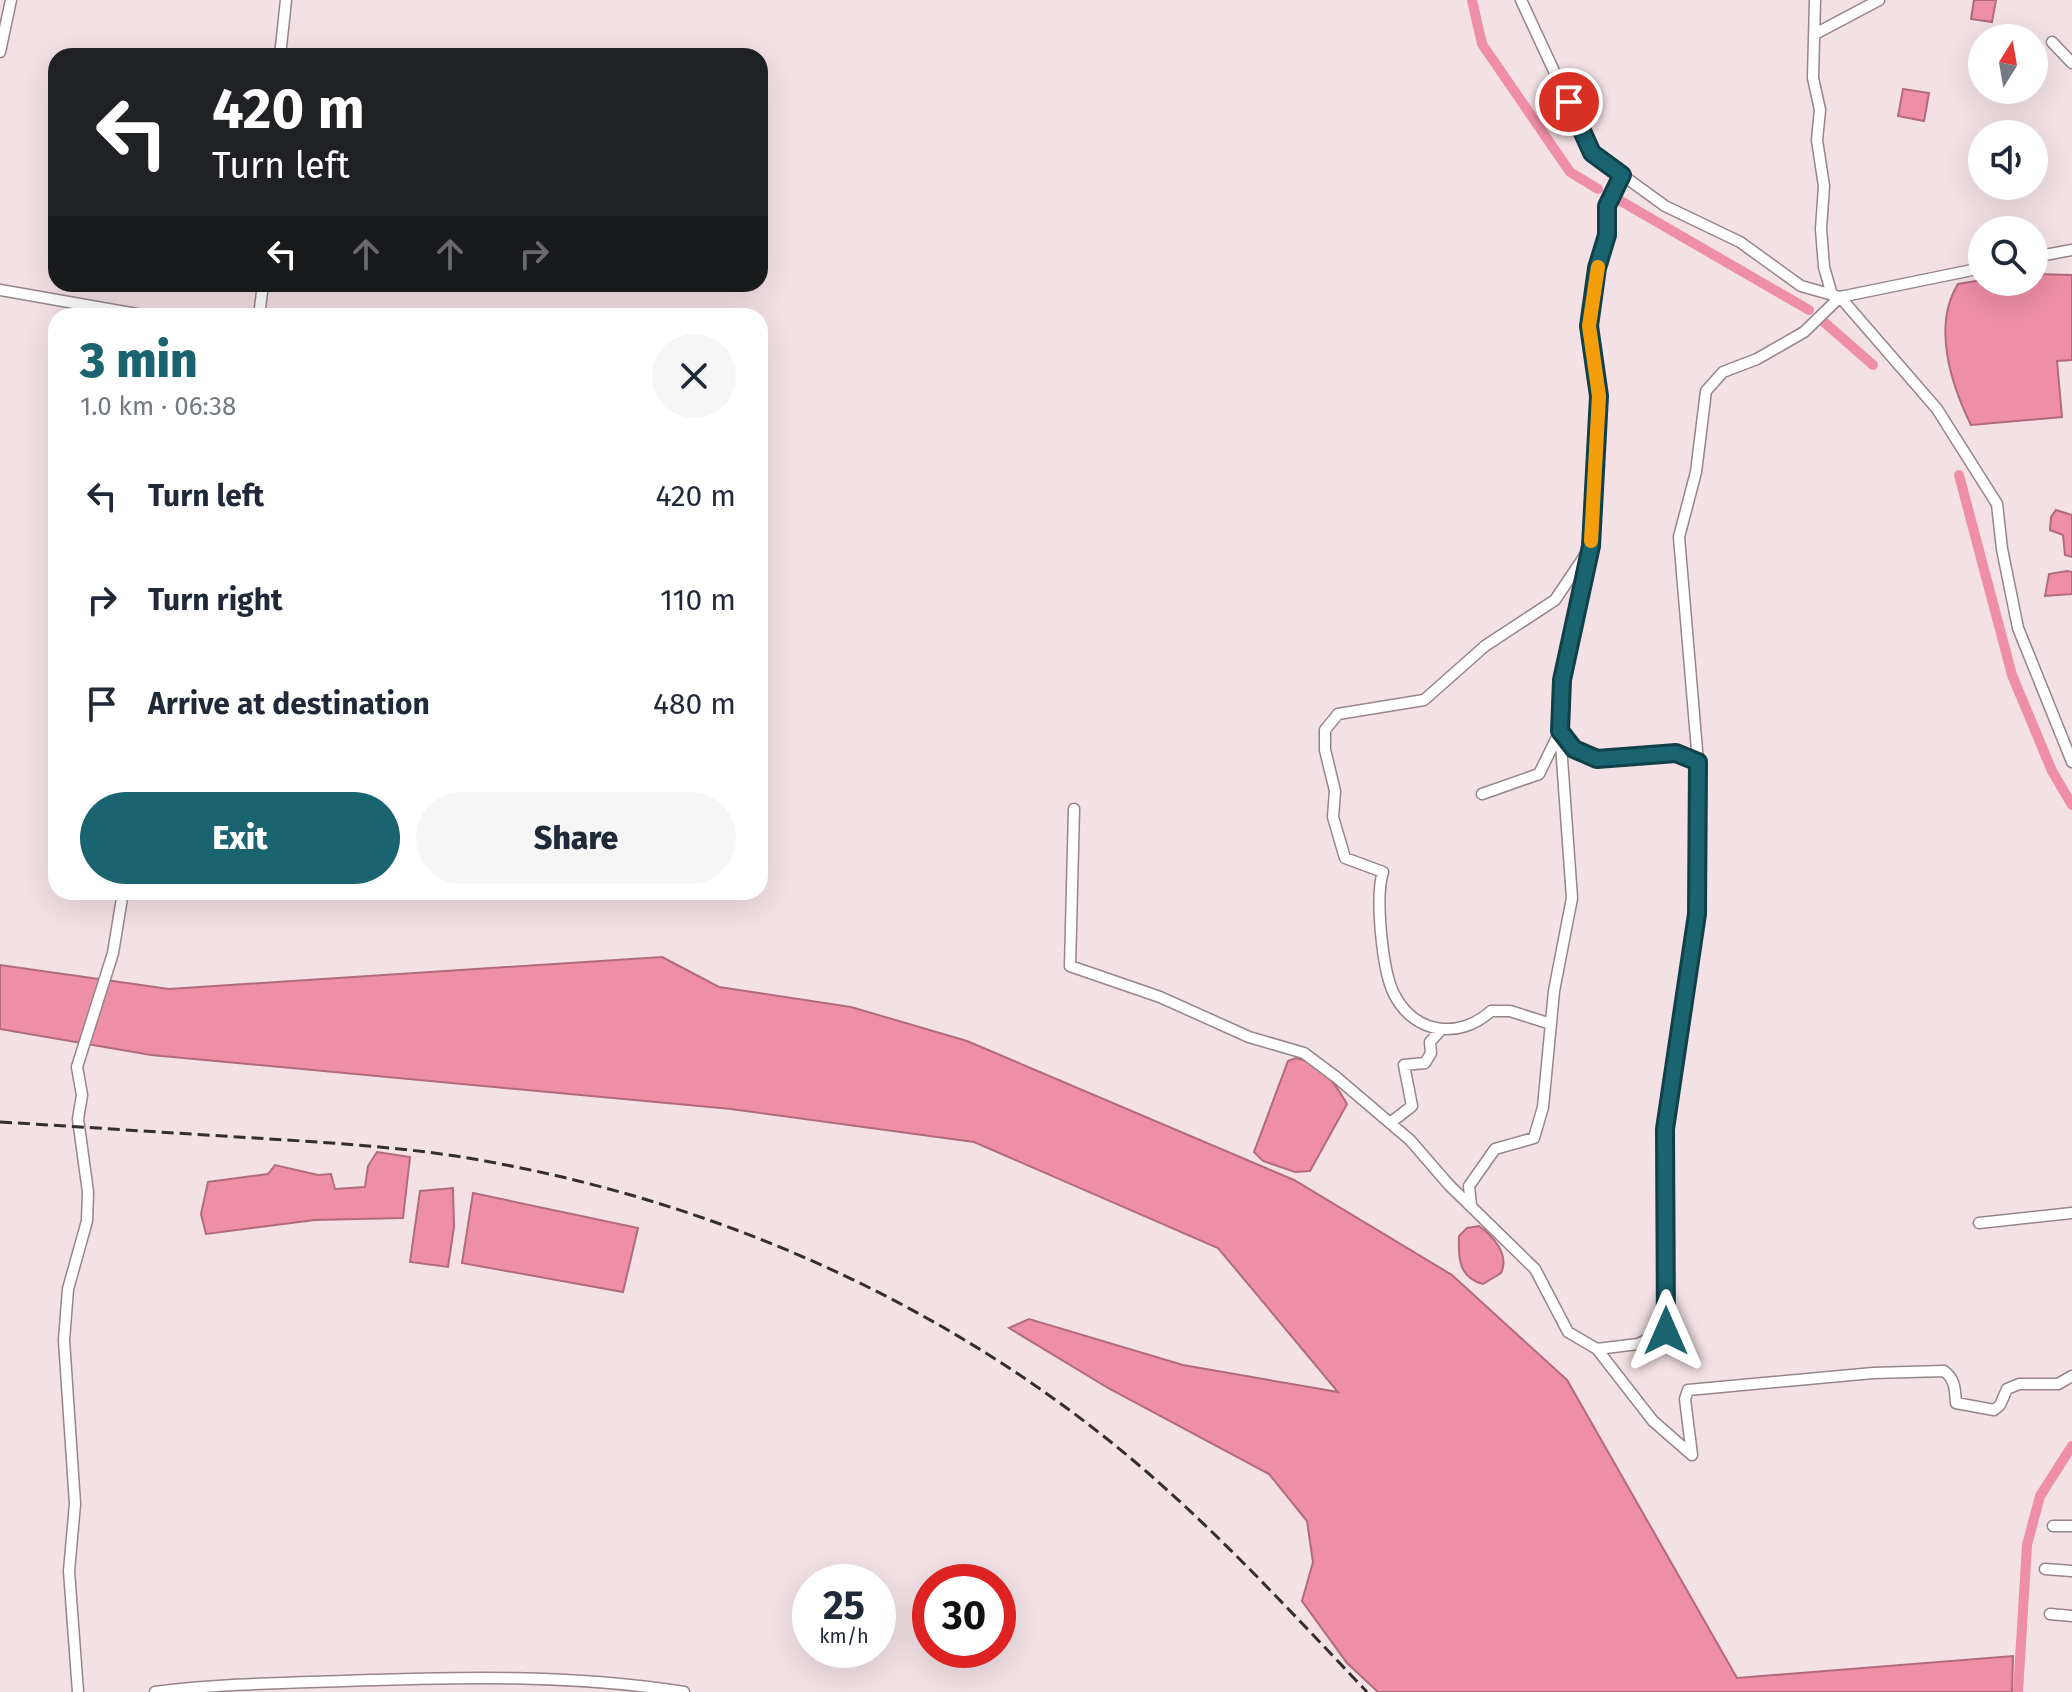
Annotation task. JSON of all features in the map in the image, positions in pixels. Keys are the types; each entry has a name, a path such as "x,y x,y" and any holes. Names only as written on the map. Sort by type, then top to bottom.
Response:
{"street":[{"path":"0,52 11,0"},
{"path":"281,48 286,0"},
{"path":"1521,0 1592,153 1665,206 1740,242 1801,286 1836,296 1968,271"},
{"path":"1815,0 1813,78 1820,110 1817,140 1824,186 1821,229 1824,267 1836,296 1937,409 1997,504 2002,549 2018,628 2072,762"},
{"path":"1815,34 1879,0"},
{"path":"2052,42 2072,63"},
{"path":"1471,1205 1469,1186 1495,1149 1534,1138 1543,1107 1551,1024 1572,898 1560,731 1562,680 1591,546 1599,396 1589,326 1597,268 1607,235 1607,206 1622,175"},
{"path":"2048,254 2072,250"},
{"path":"0,290 102,308"},
{"path":"1597,1349 1638,1344 1666,1331 1665,1129 1697,914 1698,762 1679,537 1696,472 1706,391 1723,372 1757,359 1804,332 1836,296"},
{"path":"1439,1032 1411,1017 1393,992 1377,902 1383,872 1345,858 1333,817 1335,791 1325,750 1325,730 1338,714 1424,700 1485,646 1555,600 1591,546"},
{"path":"1560,731 1574,749 1597,759 1676,753 1698,762"},
{"path":"1482,794 1539,774 1560,731"},
{"path":"1074,809 1070,966 1160,997 1249,1037 1304,1053 1390,1123 1535,1269 1568,1332 1597,1349 1653,1421 1692,1455 1685,1399 1688,1390 1873,1373 1944,1371 1951,1376 1956,1403 1994,1410 2000,1405 2007,1389 2019,1384 2058,1384 2072,1376"},
{"path":"78,1692 69,1571 75,1504 64,1340 68,1289 87,1221 88,1192 78,1119 82,1095 77,1067 113,953 122,900"},
{"path":"1390,1123 1412,1106 1404,1065 1425,1063 1431,1053 1430,1042 1439,1032 1476,1024 1491,1011 1510,1011 1551,1024"},
{"path":"1979,1223 2072,1213"},
{"path":"2053,1526 2072,1526"},
{"path":"2045,1569 2072,1571"},
{"path":"2050,1614 2072,1616"},
{"path":"155,1692 198,1686 342,1686 454,1677 628,1683 684,1692"}],"shaded area":[{"path":"1974,0 1996,0 1992,22 1971,19"},
{"path":"1903,89 1929,93 1924,121 1898,116"},
{"path":"2048,274 2072,275 2072,360 2057,361 2062,417 1971,425 1951,373 1945,336 1950,300 1958,284 1968,282 1968,296 2048,296"},
{"path":"2056,510 2072,515 2072,557 2065,555 2063,535 2050,530 2051,517"},
{"path":"2072,572 2072,594 2045,596 2049,574"},
{"path":"662,957 719,987 851,1007 967,1041 1294,1180 1452,1275 1567,1380 1737,1678 2013,1656 2012,1692 1378,1692 1347,1663 1302,1601 1313,1562 1307,1521 1269,1474 1108,1388 1009,1328 1029,1319 1183,1365 1338,1392 1218,1248 974,1142 731,1109 151,1055 0,1029 0,965 169,989"},
{"path":"1296,1058 1313,1064 1326,1075 1347,1104 1310,1171 1295,1172 1263,1161 1254,1152 1288,1061"},
{"path":"377,1152 410,1157 403,1218 315,1220 206,1234 201,1214 208,1182 268,1174 275,1165 318,1175 331,1174 335,1189 365,1187 368,1166"},
{"path":"453,1188 454,1227 448,1267 410,1262 420,1191"},
{"path":"473,1193 638,1228 623,1292 462,1263"},
{"path":"1479,1226 1490,1235 1503,1259 1501,1273 1483,1284 1465,1272 1459,1252 1459,1236 1467,1228"}],"waterway":[{"path":"1472,0 1482,44 1570,172 1598,189"},
{"path":"1619,200 1809,310"},
{"path":"1824,322 1873,365"},
{"path":"1959,475 2012,675 2052,771 2072,805"},
{"path":"2018,1692 2027,1545 2040,1496 2072,1446"}],"railway":[{"path":"0,1122 341,1144 456,1156 576,1180 665,1205 752,1236 838,1272 920,1314 999,1362 1076,1415 1148,1473 1205,1525 1367,1692"}],"slow traffic":[{"path":"1591,541 1599,396 1589,326 1598,267"}],"route":[{"path":"1569,102 1592,153 1622,175 1607,206 1607,235 1597,268 1589,326 1599,396 1591,546 1562,680 1560,731 1574,749 1597,759 1676,753 1698,762 1697,914 1665,1129 1666,1331"}]}
